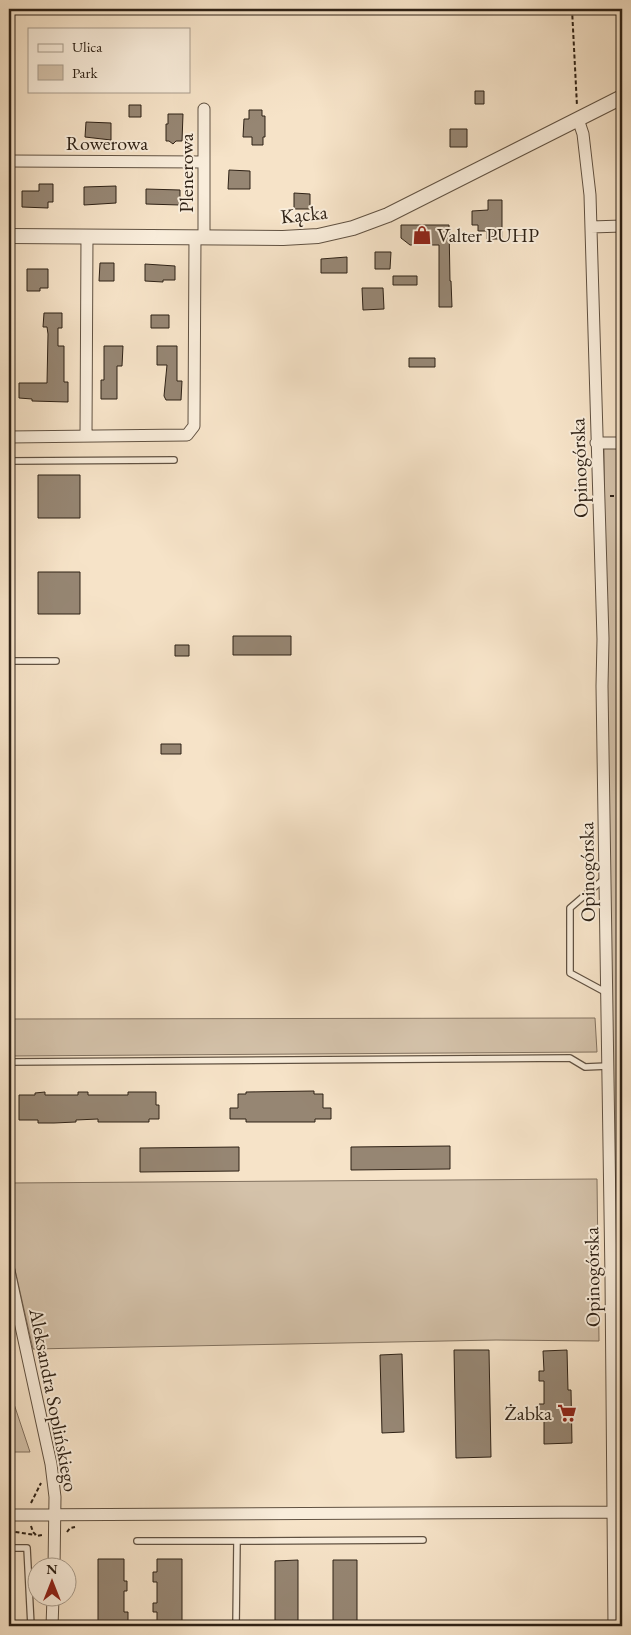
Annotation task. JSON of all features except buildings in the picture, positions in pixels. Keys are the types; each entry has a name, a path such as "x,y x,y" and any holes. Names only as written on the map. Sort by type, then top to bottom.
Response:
{"street":[{"name":"Kącka","path":"9,236 283,238 318,236 353,228 388,215 622,97"},
{"name":"Plenerowa","path":"86,436 187,435 194,426 204,162 204,109"},
{"name":"Opinogórska","path":"578,119 583,134 590,195 603,639 602,686 614,1626"},
{"name":"Rowerowa","path":"9,161 204,162"},
{"path":"591,226 622,226"},
{"path":"9,436 86,436 87,236"},
{"path":"596,444 622,443"},
{"name":"Aleksandra Soplińskiego","path":"9,1271 54,1481 54,1558"},
{"path":"9,1515 613,1512"},
{"path":"52,1626 53,1608"}],"lane":[{"path":"9,461 174,460"},
{"path":"9,661 56,661"},
{"path":"605,878 570,908 570,973 607,994"},
{"path":"9,1062 570,1058 585,1066 608,1066"},
{"path":"136,1541 423,1540"},
{"path":"236,1541 236,1626"},
{"path":"9,1548 27,1548 31,1626"}],"path":[{"path":"572,9 578,119"},
{"path":"37,1536 32,1532 31,1503 41,1482"},
{"path":"9,1531 37,1536 55,1535"}],"green space":[{"path":"604,448 622,448 622,1320 611,1320"},
{"path":"595,1018 597,1052 9,1056 9,1019"},
{"path":"597,1179 599,1341 496,1340 33,1349 9,1243 9,1183"},
{"path":"9,1395 11,1395 30,1452 9,1452"}],"place":[{"name":"Valter PUHP","path":"422,235"},
{"name":"Żabka","path":"567,1413"}]}
